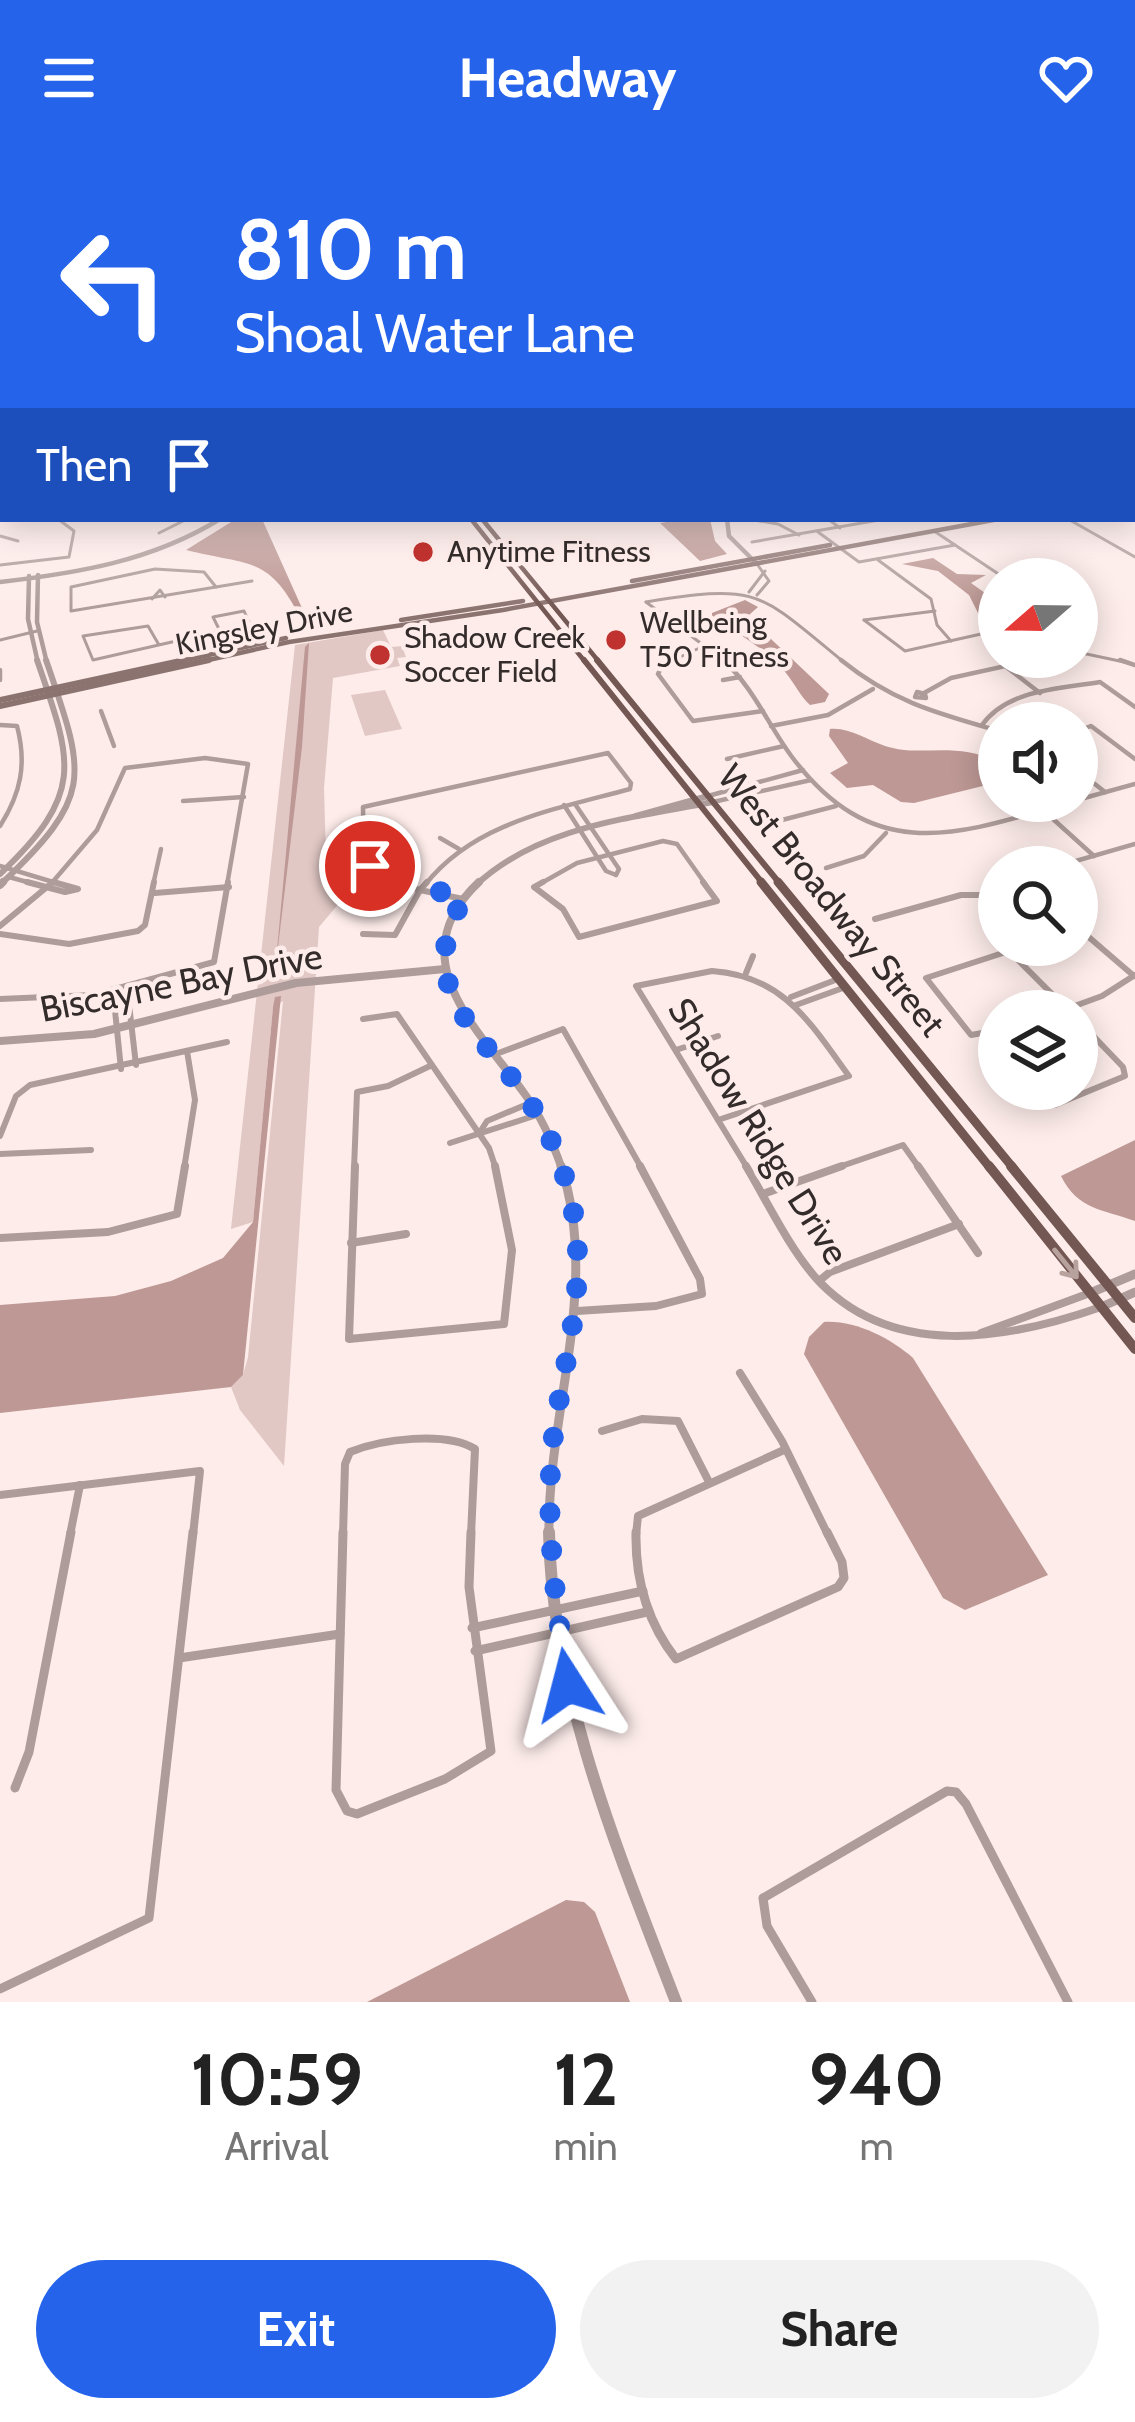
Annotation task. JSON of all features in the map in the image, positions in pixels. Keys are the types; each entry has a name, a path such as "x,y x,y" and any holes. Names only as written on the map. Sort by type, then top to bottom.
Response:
{"main road":[{"name":"West Broadway Street","path":"474,522 578,637 1135,1318"},
{"name":"West Broadway Street","path":"484,522 543,600 555,624 1101,1306"},
{"path":"837,546 960,522"},
{"path":"837,546 983,522"},
{"name":"Kingsley Drive","path":"0,703 288,640 543,600 837,546"},
{"path":"555,624 578,637"},
{"path":"1101,1306 1135,1349"}],"street":[{"path":"0,565 69,557 74,531 62,522"},
{"path":"159,533 181,522"},
{"path":"0,580 107,565 153,553 214,522"},
{"path":"727,522 729,536 770,580 757,595"},
{"path":"766,522 799,535"},
{"path":"832,522 840,528"},
{"path":"752,542 867,522"},
{"path":"1073,522 1135,557"},
{"path":"934,531 978,560"},
{"path":"818,532 859,562 955,545"},
{"path":"0,536 17,541"},
{"path":"153,553 163,568"},
{"path":"153,553 155,568"},
{"path":"878,560 926,595 937,625 951,640"},
{"path":"19,871 59,820 77,782 80,752 37,631 32,562"},
{"path":"0,885 4,872 44,826 65,784 68,745 28,632 33,577 40,562"},
{"path":"218,589 203,572 155,568 71,587 71,610 218,589 252,581"},
{"path":"748,592 765,571"},
{"path":"978,724 908,705 875,688 779,605 757,595 719,590 646,602 706,645 740,677 802,770 838,806 886,833 936,837 993,822"},
{"path":"159,645 148,626 82,636 93,660 220,632 248,625 244,611 213,617 220,632"},
{"path":"935,611 865,620 899,650 978,634"},
{"path":"0,638 37,631"},
{"path":"706,645 682,652 658,674 693,722 763,711"},
{"path":"1106,655 1108,647"},
{"path":"133,651 143,671"},
{"path":"1098,654 1135,665"},
{"path":"646,662 662,666"},
{"path":"0,670 1,680"},
{"path":"900,711 917,698 914,693 978,672"},
{"path":"723,680 740,677"},
{"path":"1020,678 1042,695"},
{"path":"1018,702 1100,682 1135,707"},
{"path":"771,726 828,716 875,688"},
{"path":"100,711 114,746"},
{"path":"0,725 14,724 25,753 25,769 0,826"},
{"path":"1098,731 1135,759"},
{"path":"727,759 784,746"},
{"path":"363,934 395,935 419,887 459,849 504,823 631,788 608,753 363,807 362,854 384,875 419,887 464,898"},
{"path":"0,930 56,880 107,814 122,770 175,760 237,759 248,764 217,959 113,991 0,999"},
{"path":"710,799 802,770"},
{"path":"676,2002 617,1847 568,1685 551,1575 553,1442 577,1311 573,1208 560,1161 530,1103 459,1013 445,968 449,928 464,898 513,855 586,830 696,802 811,780"},
{"path":"1098,795 1135,784"},
{"path":"1098,787 1105,793"},
{"path":"183,801 244,797"},
{"path":"564,805 586,830 610,855 620,872 616,875 609,874 598,858 586,830 574,803"},
{"path":"782,820 838,806"},
{"path":"1057,822 1083,846"},
{"path":"826,868 864,856 886,833"},
{"path":"440,838 459,849"},
{"path":"671,842 717,901 579,937 562,909 534,887 566,867 598,858 671,842"},
{"path":"1098,855 1135,844"},
{"path":"0,930 69,944 128,934 146,925 161,849"},
{"path":"19,871 78,889 48,887 4,872 19,871"},
{"path":"153,893 229,887"},
{"path":"875,920 978,896"},
{"path":"1098,944 1135,975 1098,998"},
{"path":"978,1034 971,1035 926,978 1009,951 1047,990"},
{"path":"717,1120 849,1076 789,998 746,973 753,956"},
{"name":"Biscayne Bay Drive","path":"0,1041 69,1038 117,1029 296,983 445,968"},
{"name":"Shadow Ridge Drive","path":"746,973 695,970 636,986 819,1281 862,1315 892,1328 934,1336 1040,1330 1101,1306"},
{"path":"789,998 841,983"},
{"path":"796,1006 841,983"},
{"path":"127,988 136,1065"},
{"path":"113,991 121,1069"},
{"path":"363,1019 397,1014 480,1132 504,1194 512,1250 504,1324 350,1339 356,1092 388,1086 430,1066"},
{"path":"494,1055 562,1029 700,1279 702,1294 640,1309 577,1311"},
{"path":"675,1050 718,1036"},
{"path":"1098,1041 1123,1067 1125,1076 1098,1087"},
{"path":"0,1136 16,1096 25,1088 227,1042"},
{"path":"0,1238 108,1232 177,1214 195,1100 187,1051"},
{"path":"480,1132 488,1121 530,1103"},
{"path":"450,1142 536,1114"},
{"path":"763,1193 903,1145 978,1253"},
{"path":"0,1154 91,1150"},
{"path":"819,1281 830,1272 959,1224"},
{"path":"351,1243 406,1234"},
{"path":"1090,1293 1135,1274"},
{"path":"1101,1306 1135,1292"},
{"name":"Shadow Ridge Drive","path":"977,1334 1090,1293"},
{"path":"740,1373 784,1450 842,1562 844,1578 838,1587 676,1659 643,1592 635,1532 638,1516 784,1450"},
{"path":"602,1431 662,1417 678,1421 709,1482"},
{"path":"403,1442 471,1442 472,1628 490,1751 479,1762 428,1786 357,1814 346,1811 337,1790 345,1464 350,1452 403,1442"},
{"path":"0,1495 200,1471 148,1918 0,1988"},
{"path":"15,1788 29,1751 80,1485"},
{"path":"472,1628 643,1592"},
{"path":"476,1651 649,1612"},
{"path":"179,1658 340,1634"},
{"path":"812,2002 767,1927 764,1898 775,1887 947,1791 956,1792 1068,2002"}],"shaded area":[{"path":"231,522 263,522 310,626 305,627 270,575 245,563 186,550"},
{"path":"711,522 715,541 727,554 700,561 660,523"},
{"path":"933,558 957,574 978,575 971,583 978,588 978,613 969,595 938,571 902,564"},
{"path":"745,600 758,607 749,615 755,624 829,694 825,702 810,705 770,656 712,617"},
{"path":"383,630 391,647 402,646 406,657 397,658 400,666 333,678 324,788 326,858 345,896 319,927 284,1466 240,1410 231,1387 243,1375 248,1357 283,1001 273,1007 253,1222 231,1229 295,645"},
{"path":"309,643 302,747 275,972 305,647"},
{"path":"385,690 402,729 365,736 351,695"},
{"path":"830,729 837,729 899,749 978,754 978,787 914,803 901,802 873,785 847,788 830,773 848,763 829,736"},
{"path":"281,996 243,1375 231,1387 0,1413 0,1305 115,1296 171,1281 223,1258 253,1222 273,1007 275,997"},
{"path":"1135,1140 1135,1221 1083,1202 1061,1176"},
{"path":"824,1322 872,1332 913,1358 1048,1575 965,1610 943,1598 804,1354 809,1337"},
{"path":"566,1900 584,1902 595,1912 630,2002 367,2002"}],"place":[{"name":"Anytime Fitness","path":"423,552"},
{"name":"Wellbeing T50 Fitness","path":"616,640"},
{"name":"Shadow Creek Soccer Field","path":"380,655"}],"route":[{"path":"370,866 396,880 464,898 447,938 449,991 470,1029 530,1103 560,1161 573,1208 577,1311 553,1442 551,1575 568,1685"}]}
